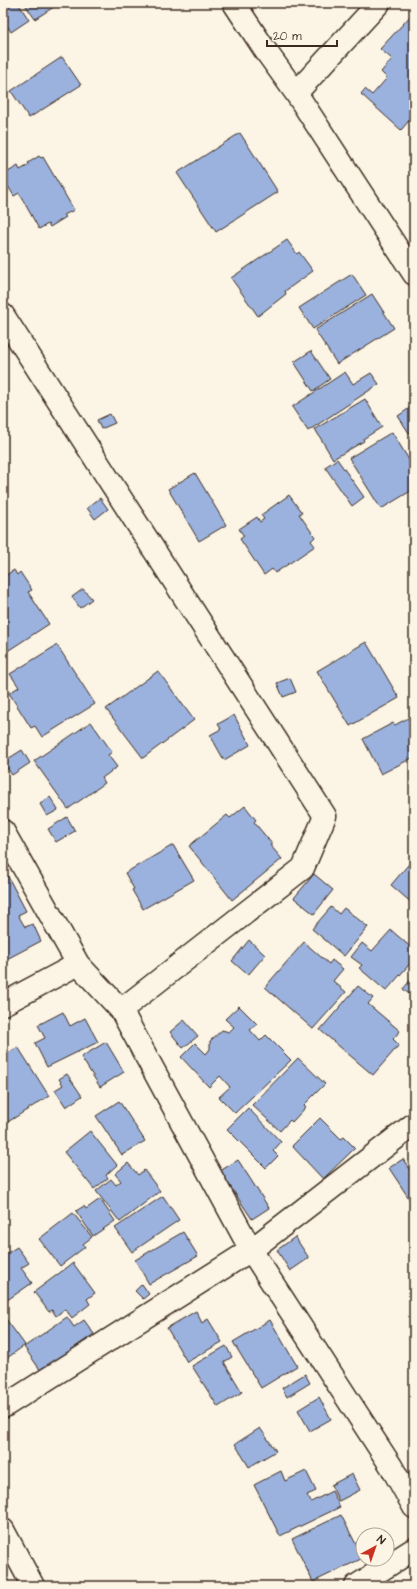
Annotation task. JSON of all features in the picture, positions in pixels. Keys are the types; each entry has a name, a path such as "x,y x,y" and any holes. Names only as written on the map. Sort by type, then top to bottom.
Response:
{"street":[{"path":"234,3 264,50 296,94 414,274"},
{"path":"296,94 379,3"},
{"path":"3,315 325,816 303,868 121,1010"},
{"path":"3,831 78,964 121,1010 251,1250 391,1466 414,1507"},
{"path":"3,1004 78,964"},
{"path":"3,1407 251,1250 414,1124"},
{"path":"3,1530 33,1586"},
{"path":"356,1586 414,1550"}],"building":[{"path":"3,3 18,3 29,20 11,32 8,27 3,31"},
{"path":"24,3 60,3 35,19"},
{"path":"414,12 414,115 401,130 361,94 365,89 372,95 387,78 381,72 392,59 380,49"},
{"path":"62,57 81,85 29,118 11,91"},
{"path":"240,133 278,192 216,232 177,173"},
{"path":"39,156 41,158 43,157 74,210 64,215 66,217 50,227 48,224 39,229 19,193 14,196 3,178 3,175 18,166 20,170 29,165 28,163"},
{"path":"287,240 297,254 299,252 313,271 285,291 286,294 258,316 231,278"},
{"path":"352,274 366,295 313,329 299,308"},
{"path":"372,294 394,328 337,364 315,330"},
{"path":"311,351 330,379 313,391 294,362"},
{"path":"345,372 353,384 371,373 379,384 308,431 292,407"},
{"path":"365,399 382,427 363,439 364,441 333,459 315,429"},
{"path":"414,405 414,429 409,433 398,416"},
{"path":"110,414 115,423 101,429 97,420"},
{"path":"392,432 414,468 414,489 381,509 349,458"},
{"path":"337,459 364,497 352,506 325,467"},
{"path":"195,473 226,525 199,541 168,489"},
{"path":"289,495 302,513 299,514 315,537 311,541 315,546 275,573 272,569 264,575 240,539 244,536 239,529 257,517 260,522 264,519 261,515"},
{"path":"100,498 108,509 95,519 87,508"},
{"path":"14,570 17,575 20,572 32,590 28,592 49,624 6,652 3,647 3,577"},
{"path":"83,589 92,599 80,608 72,597"},
{"path":"366,642 399,698 350,726 317,671"},
{"path":"57,645 95,704 42,737 35,726 31,728 9,693 19,687 10,674"},
{"path":"158,671 194,720 143,758 106,709"},
{"path":"290,678 296,692 283,697 277,683"},
{"path":"234,715 250,745 224,760 210,735 221,729 218,724"},
{"path":"408,718 414,729 414,757 381,774 363,739 393,723 395,725"},
{"path":"91,722 112,752 108,755 117,767 102,778 105,783 68,809 34,761"},
{"path":"22,750 30,763 12,775 3,762"},
{"path":"50,797 58,810 47,816 40,804"},
{"path":"245,806 256,820 254,822 272,844 270,845 282,859 232,900 189,846 227,815 230,818"},
{"path":"67,817 75,831 56,842 48,829"},
{"path":"173,845 194,880 143,909 132,890 134,889 125,873"},
{"path":"414,858 414,905 391,885"},
{"path":"6,873 26,911 18,915 25,927 33,924 41,941 3,961 3,875"},
{"path":"314,874 333,890 314,914 294,898"},
{"path":"331,907 339,914 344,908 368,927 344,956 312,929"},
{"path":"391,930 414,950 414,959 386,991 359,968 362,965 351,957 362,943 372,951"},
{"path":"249,940 265,955 248,975 232,961"},
{"path":"304,942 329,964 332,960 343,969 333,981 346,992 313,1029 265,987"},
{"path":"414,976 414,998 403,989"},
{"path":"358,986 373,998 368,1004 400,1031 393,1039 399,1045 373,1075 320,1030"},
{"path":"239,1006 257,1024 250,1030 260,1041 266,1035 291,1060 235,1113 219,1097 230,1087 220,1076 209,1087 181,1057 195,1043 206,1054 210,1049 210,1041 222,1030 229,1032 234,1027 225,1019"},
{"path":"63,1012 70,1026 85,1018 98,1042 47,1067 35,1043 45,1038 38,1025"},
{"path":"184,1020 198,1036 183,1048 170,1032"},
{"path":"106,1042 124,1072 100,1087 81,1057"},
{"path":"18,1047 49,1096 3,1125 3,1056"},
{"path":"298,1058 325,1084 304,1105 306,1107 292,1122 290,1120 280,1131 252,1105"},
{"path":"67,1074 82,1096 66,1107 55,1090 63,1085 59,1079"},
{"path":"119,1101 145,1141 122,1155 96,1116"},
{"path":"248,1108 281,1142 273,1151 278,1156 266,1168 227,1129"},
{"path":"320,1118 341,1139 344,1137 355,1148 323,1179 292,1146"},
{"path":"90,1131 117,1165 106,1175 108,1178 94,1189 64,1152"},
{"path":"403,1159 414,1177 414,1202 412,1203 389,1168"},
{"path":"238,1160 269,1208 252,1219 220,1171"},
{"path":"128,1163 138,1175 144,1170 160,1191 120,1222 96,1191 111,1179 116,1185 121,1181 115,1174"},
{"path":"163,1196 179,1220 132,1252 115,1228"},
{"path":"100,1199 115,1221 93,1236 76,1211 84,1206 86,1209"},
{"path":"73,1213 92,1237 83,1244 85,1247 60,1266 39,1239"},
{"path":"183,1232 198,1256 149,1284 135,1260"},
{"path":"295,1237 309,1258 290,1271 277,1250"},
{"path":"17,1247 29,1263 21,1268 32,1283 3,1303 3,1249 6,1254"},
{"path":"73,1263 95,1293 87,1299 90,1304 72,1318 65,1309 56,1316 52,1310 49,1312 34,1292"},
{"path":"142,1284 149,1294 143,1299 135,1291"},
{"path":"196,1311 202,1323 208,1319 222,1342 187,1362 167,1328"},
{"path":"3,1315 25,1345 3,1361"},
{"path":"67,1317 74,1327 84,1320 94,1334 41,1371 24,1347"},
{"path":"270,1320 297,1366 261,1388 233,1342"},
{"path":"226,1346 232,1357 224,1362 242,1392 218,1407 192,1366"},
{"path":"305,1374 310,1383 287,1397 282,1388"},
{"path":"319,1397 331,1419 310,1431 298,1410"},
{"path":"260,1428 276,1451 249,1467 235,1444"},
{"path":"281,1471 285,1481 306,1471 316,1491 307,1495 311,1502 332,1491 340,1507 280,1536 254,1485"},
{"path":"352,1474 360,1490 339,1501 331,1485"},
{"path":"341,1515 355,1542 355,1562 313,1582 292,1539"}]}
